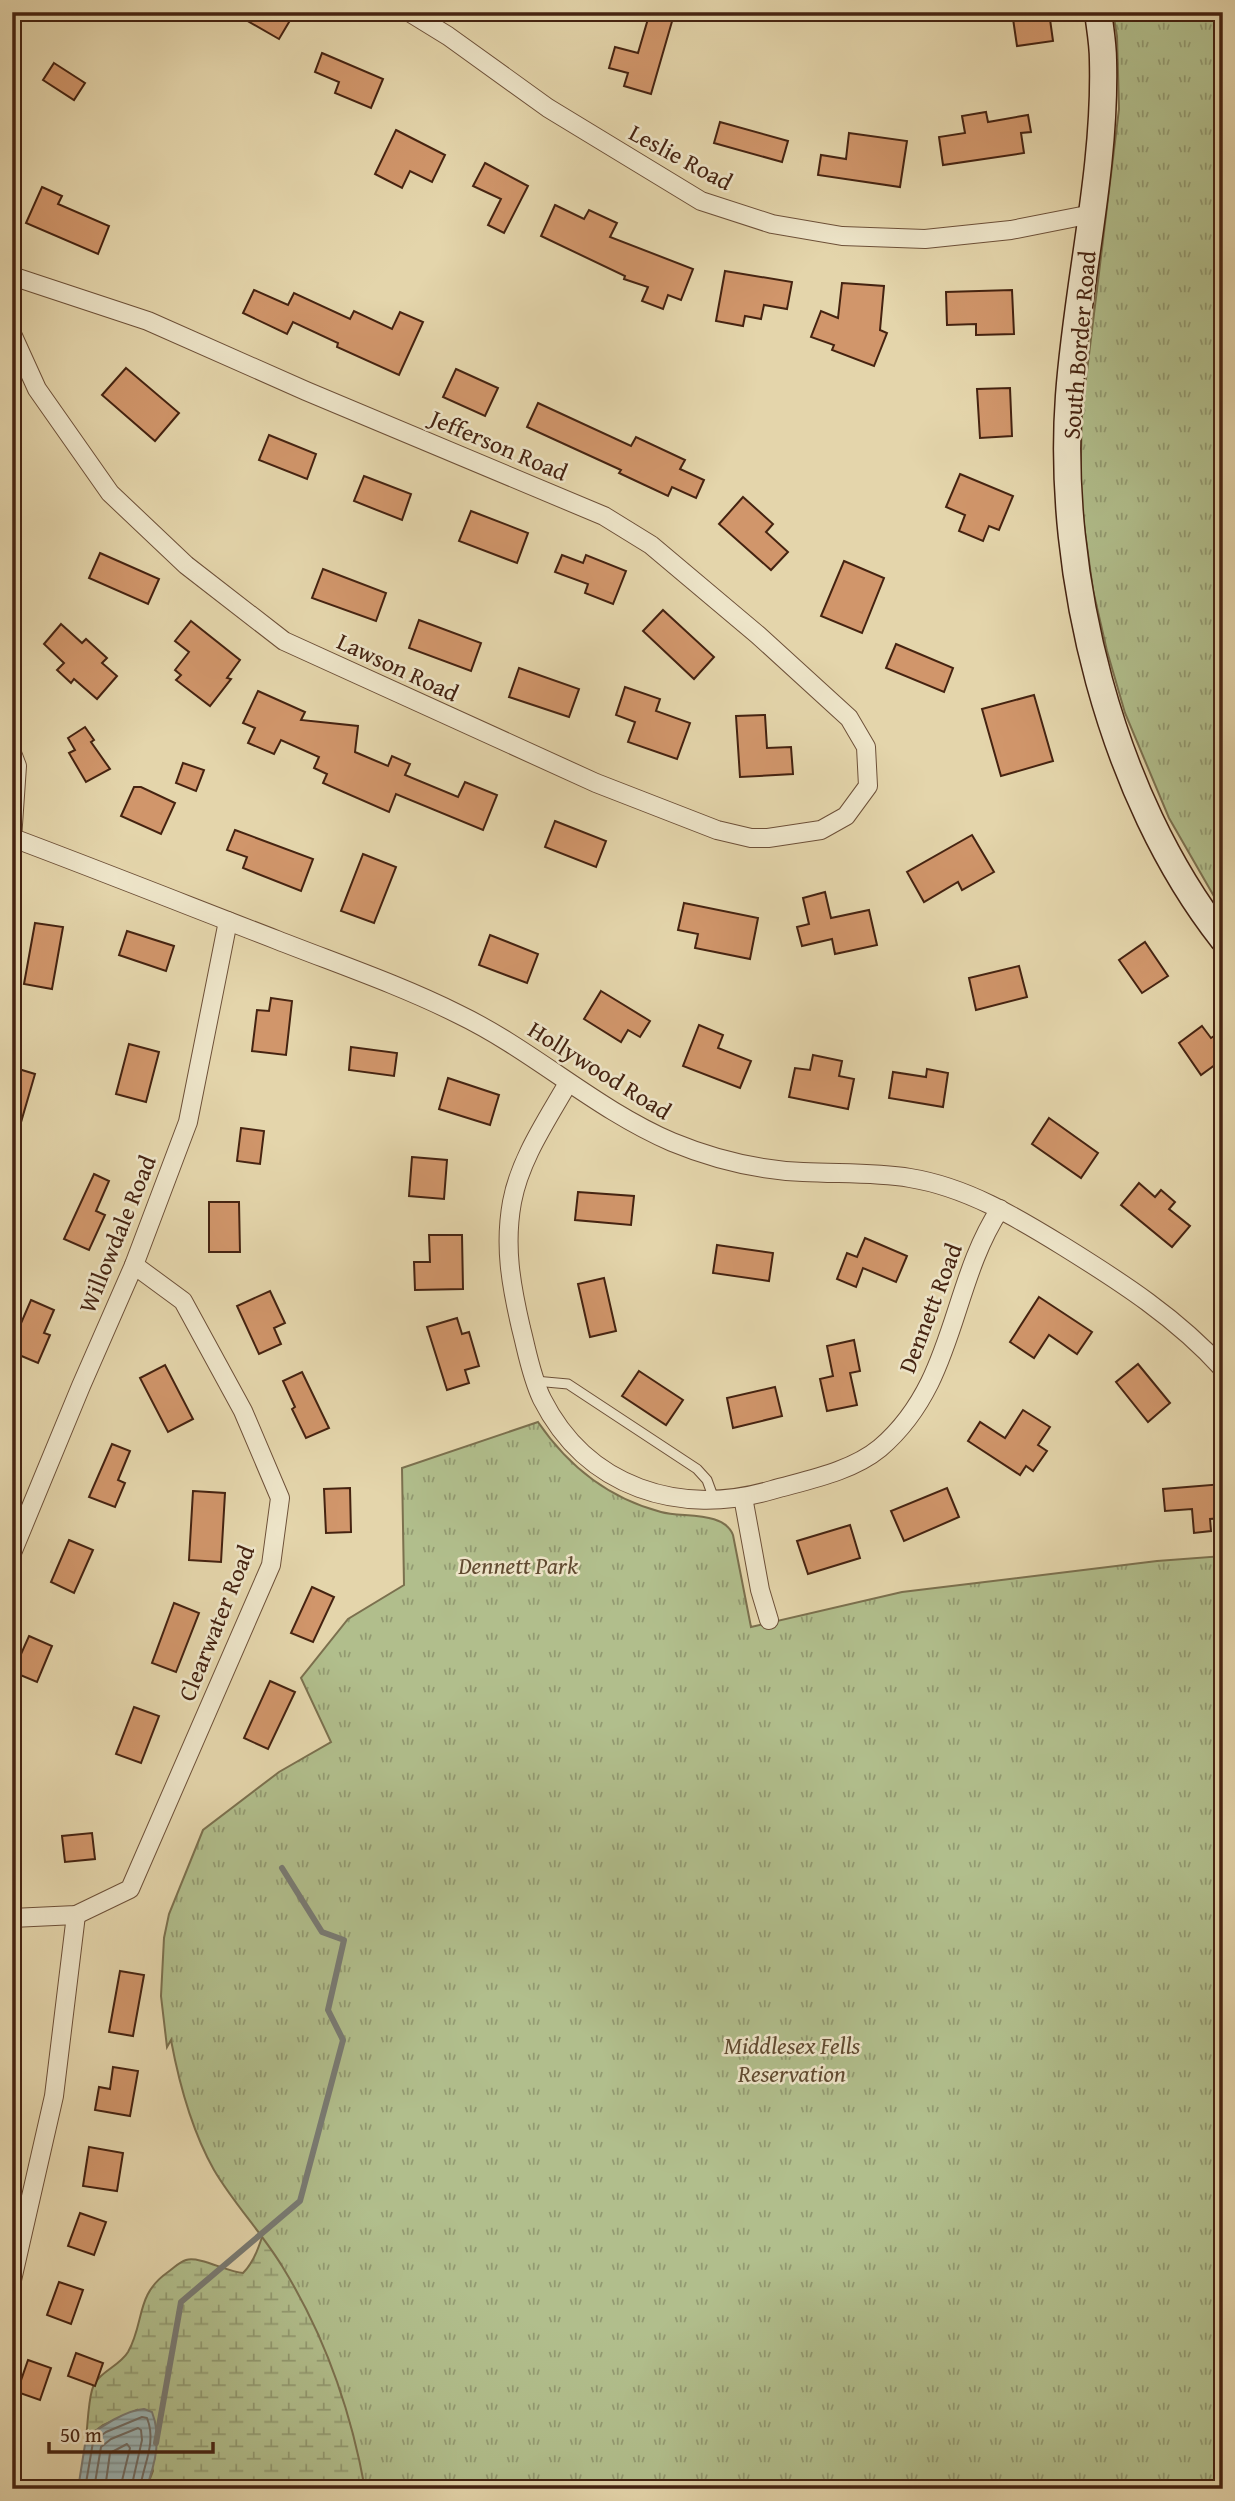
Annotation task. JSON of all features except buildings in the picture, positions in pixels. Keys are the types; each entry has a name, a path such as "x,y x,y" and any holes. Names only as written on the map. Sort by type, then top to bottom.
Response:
{"main road":[{"name":"South Border Road","path":"1098,12 1103,72 1100,138 1069,397 1069,503 1080,604 1100,688 1131,775 1165,849 1207,919 1223,939"}],"street":[{"path":"413,15 440,12"},
{"name":"Leslie Road","path":"413,15 448,36 548,108 690,195 772,225 842,236 925,239 1011,230 1092,214"},
{"name":"Jefferson Road","path":"12,276 148,320 306,391 604,516 650,545 758,635 849,718 866,747 868,786"},
{"name":"Lawson Road","path":"12,334 37,388 110,493 186,565 284,641 596,783 717,830 751,838 821,830 846,816 868,786"},
{"path":"12,753 17,766 13,839"},
{"name":"Hollywood Road","path":"13,839 363,973 461,1015 530,1055 568,1083 646,1129 695,1150 723,1159 785,1171 859,1173 915,1179 962,1192 1000,1209 1093,1264 1172,1319 1223,1369"},
{"name":"Willowdale Road","path":"12,1553 80,1386 134,1265 188,1122 229,921"},
{"name":"Dennett Road","path":"568,1083 523,1166 512,1203 509,1275 535,1381 560,1429 584,1454 606,1471 624,1482 661,1495 692,1501 743,1496 790,1485 859,1461 880,1447 900,1429 922,1396 938,1364 981,1244 1000,1209"},
{"name":"Clearwater Road","path":"76,1915 130,1889 271,1564 280,1498 243,1411 183,1301 134,1265"},
{"path":"743,1496 760,1590 769,1620"},
{"path":"12,1918 76,1915 54,2096 21,2201 12,2280"}],"lane":[{"path":"535,1381 568,1384 697,1469 707,1480 714,1500"}],"green space":[{"path":"1113,12 1223,12 1223,912 1169,818 1125,713 1093,590 1080,496 1082,412 1119,109 1117,36"},
{"name":"Middlesex Fells Reservation","path":"538,1422 562,1453 607,1489 661,1512 712,1519 728,1527 733,1535 751,1627 902,1592 1157,1561 1223,1556 1223,2489 365,2489 344,2402 311,2319 274,2254 214,2170 193,2123 182,2090 171,2040 167,2047 161,1996 164,1938 169,1914 203,1830 279,1772 331,1742 301,1678 348,1619 404,1585 402,1468"},
{"path":"270,2213 486,2489 146,2489 153,2471 137,2410 103,2425 86,2438 92,2390 98,2379 128,2352 150,2290 186,2260 206,2262 243,2273 256,2252"}],"water":[{"path":"144,2409 152,2412 157,2431 154,2461 146,2489 78,2489 86,2438 121,2416"}],"waterway":[{"path":"156,2443 181,2302 300,2201 343,2040 328,2010 344,1940 322,1932 282,1868"}],"park label":[{"name":"Dennett Park","path":"518,1565"}]}
